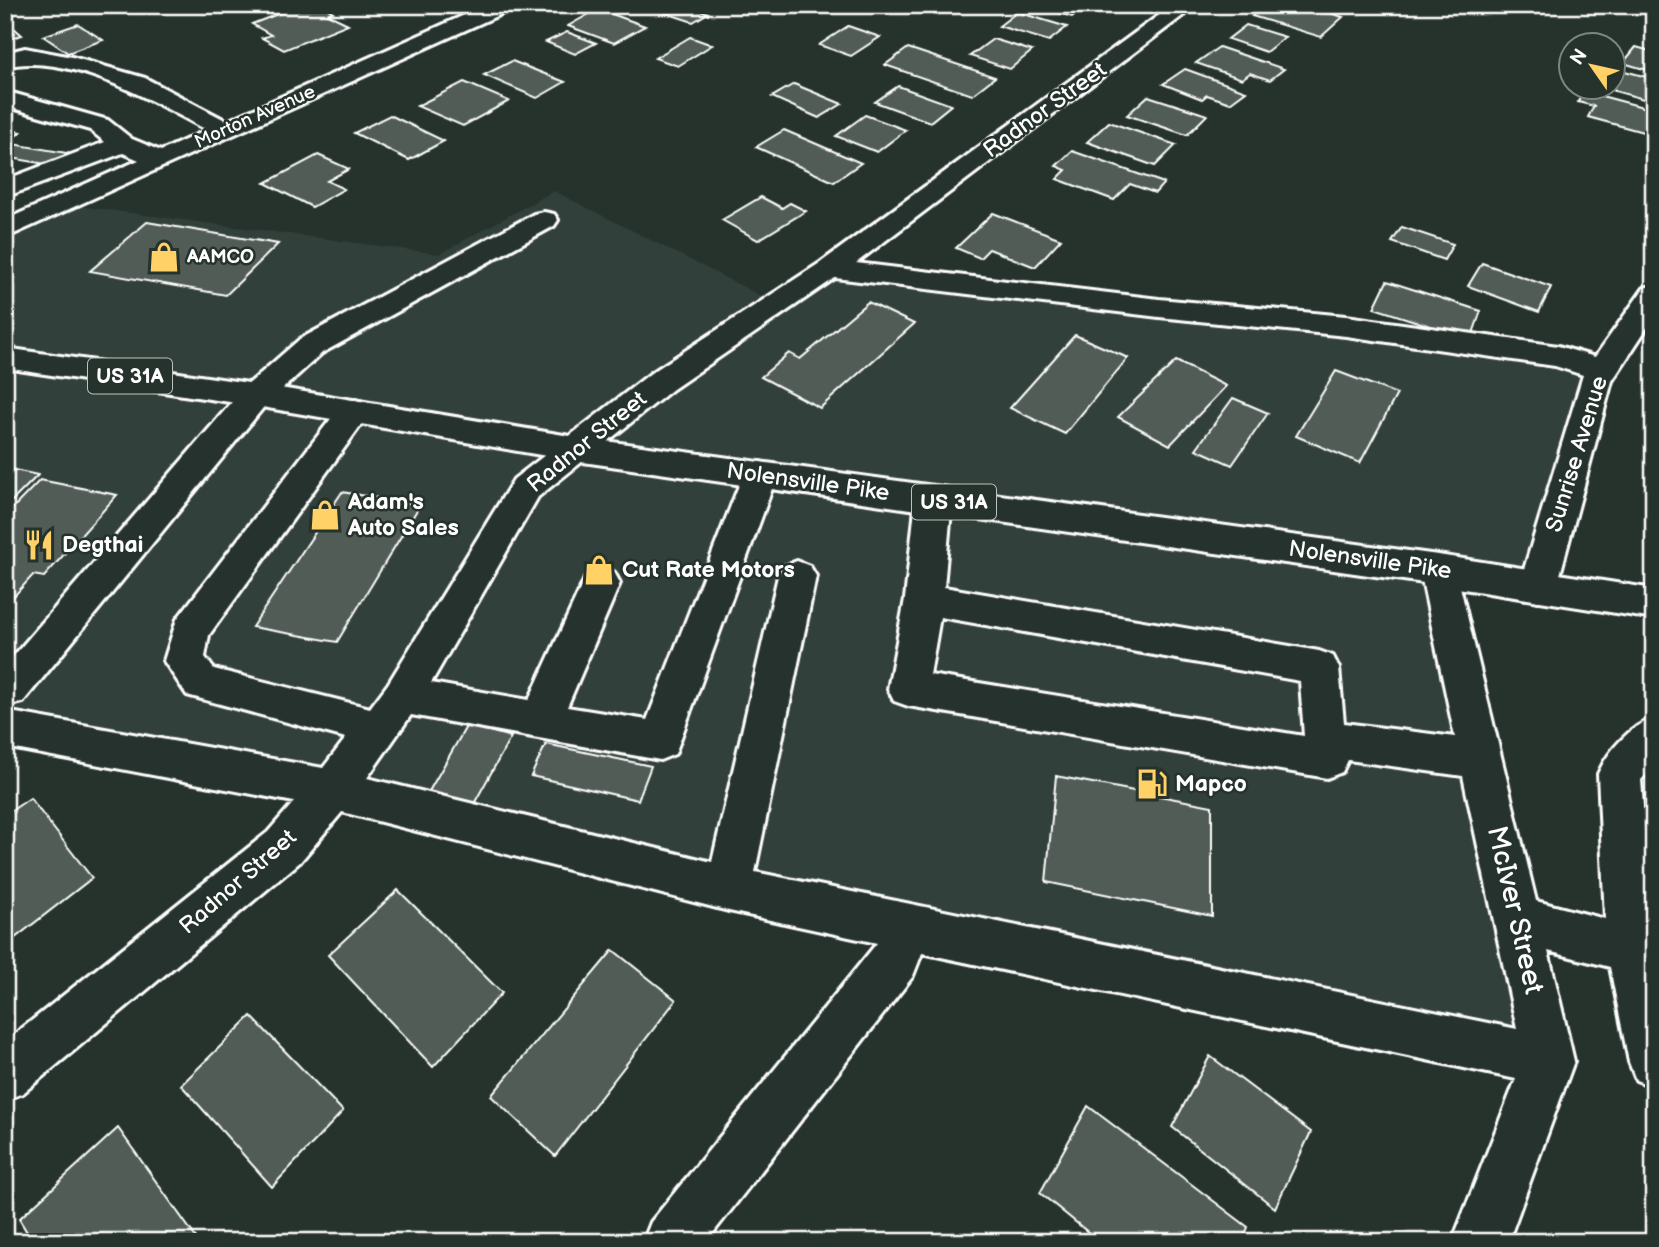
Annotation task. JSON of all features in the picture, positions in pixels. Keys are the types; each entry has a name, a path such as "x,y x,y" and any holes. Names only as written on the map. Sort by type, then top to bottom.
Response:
{"street":[{"name":"Morton Avenue","path":"5,230 226,130 459,15 505,5"},
{"name":"Radnor Street","path":"5,1074 284,847 333,790 402,696 526,488 662,381 830,269 1188,5"},
{"path":"5,60 25,55 72,64 137,83 226,130"},
{"path":"5,98 99,125 123,144 159,159"},
{"path":"5,189 123,144"},
{"path":"544,220 311,346 256,394 7,709 729,889 1549,1061 1480,1242"},
{"path":"830,269 1159,308 1346,326 1558,356 1602,370"},
{"name":"Sunrise Avenue","path":"1538,586 1596,380 1654,294"},
{"name":"Nolensville Pike","path":"5,358 256,394 576,449 1438,570 1654,604"},
{"path":"355,411 191,630 184,660 201,683 378,728"},
{"path":"402,696 660,741 760,475"},
{"path":"924,599 1319,668 1327,759 908,689 924,599 934,499"},
{"name":"McIver Street","path":"1438,570 1549,1061"},
{"path":"729,889 797,576"},
{"path":"541,719 601,583"},
{"path":"1654,736 1619,774 1630,949 1654,1062"},
{"path":"1326,739 1481,759"},
{"path":"1517,919 1630,949"},
{"path":"671,1242 896,959 906,926"}],"shaded area":[{"path":"554,191 777,304 830,269 1159,308 1602,370 1538,586 1439,570 1549,1061 5,729 5,230 63,204 439,254"}],"building":[{"path":"301,5 321,5 333,12 327,14 348,24 284,50 262,38 271,35 252,24"},
{"path":"641,5 691,5 689,6 708,13 693,22"},
{"path":"1032,5 1087,5 1072,17"},
{"path":"1264,5 1305,5 1343,17 1321,37 1252,16"},
{"path":"1326,5 1361,5 1351,13"},
{"path":"598,9 645,26 614,43 568,26"},
{"path":"1017,12 1067,27 1049,41 999,26"},
{"path":"5,20 22,35 5,40"},
{"path":"78,24 103,40 68,53 43,36"},
{"path":"1246,25 1285,37 1266,52 1228,39"},
{"path":"848,26 880,37 851,56 819,45"},
{"path":"567,32 596,43 575,54 546,42"},
{"path":"690,37 712,45 678,66 655,58"},
{"path":"993,39 1032,51 1010,69 970,56"},
{"path":"1219,47 1284,69 1270,80 1250,73 1242,79 1196,63"},
{"path":"1636,47 1654,52 1654,72 1628,64 1628,57"},
{"path":"908,48 995,77 972,95 885,65"},
{"path":"512,61 565,82 537,98 484,75"},
{"path":"1185,69 1246,91 1230,103 1207,95 1202,99 1163,84"},
{"path":"1628,72 1654,79 1654,102 1628,95"},
{"path":"464,82 509,101 463,126 417,106"},
{"path":"794,84 842,104 819,118 772,97"},
{"path":"898,86 951,105 930,122 875,102"},
{"path":"1148,96 1207,115 1187,135 1127,115"},
{"path":"1578,102 1624,102 1654,110 1654,135 1588,117 1594,106"},
{"path":"390,115 444,141 409,160 354,133"},
{"path":"865,115 906,130 877,152 836,136"},
{"path":"1109,122 1176,145 1155,166 1087,142"},
{"path":"5,129 21,132 6,143 73,154 57,166 5,157"},
{"path":"784,130 861,163 834,182 756,147"},
{"path":"1072,151 1164,183 1155,193 1130,184 1114,200 1057,179 1066,170 1056,166"},
{"path":"318,155 349,169 327,181 344,189 312,207 265,183"},
{"path":"761,197 782,208 790,203 806,211 758,240 722,220"},
{"path":"993,213 1061,239 1035,267 989,249 980,258 956,248"},
{"path":"147,222 278,244 226,295 90,271"},
{"path":"1402,227 1453,244 1444,260 1392,242"},
{"path":"1482,263 1551,287 1539,312 1468,286"},
{"path":"1387,281 1481,311 1471,339 1374,308"},
{"path":"868,302 914,324 820,408 761,377 789,353 800,359"},
{"path":"1075,335 1128,358 1065,434 1010,408"},
{"path":"1176,361 1226,386 1170,445 1118,417"},
{"path":"1336,371 1397,394 1360,463 1296,436"},
{"path":"1233,398 1268,413 1232,465 1196,449"},
{"path":"5,468 38,475 5,508"},
{"name":"Degthai","path":"40,480 117,495 44,577 33,575 5,606 5,516"},
{"path":"342,492 420,505 337,642 252,627"},
{"path":"467,725 511,737 465,820 420,807"},
{"path":"546,744 651,766 638,800 531,776"},
{"path":"1056,776 1212,806 1212,916 1046,882"},
{"path":"30,798 92,878 15,938 5,924 5,815"},
{"path":"398,890 502,993 433,1067 328,955"},
{"path":"613,950 676,1000 555,1156 491,1096"},
{"path":"251,1016 343,1111 272,1187 181,1085"},
{"path":"1210,1056 1311,1132 1275,1208 1172,1127"},
{"path":"1088,1106 1248,1227 1242,1242 1100,1242 1040,1193"},
{"path":"118,1128 199,1242 33,1242 19,1219"}],"place":[{"name":"AAMCO","path":"164,257"},
{"name":"Adam's Auto Sales","path":"325,515"},
{"name":"Degthai","path":"39,545"},
{"name":"Cut Rate Motors","path":"599,570"},
{"name":"Mapco","path":"1152,784"}]}
